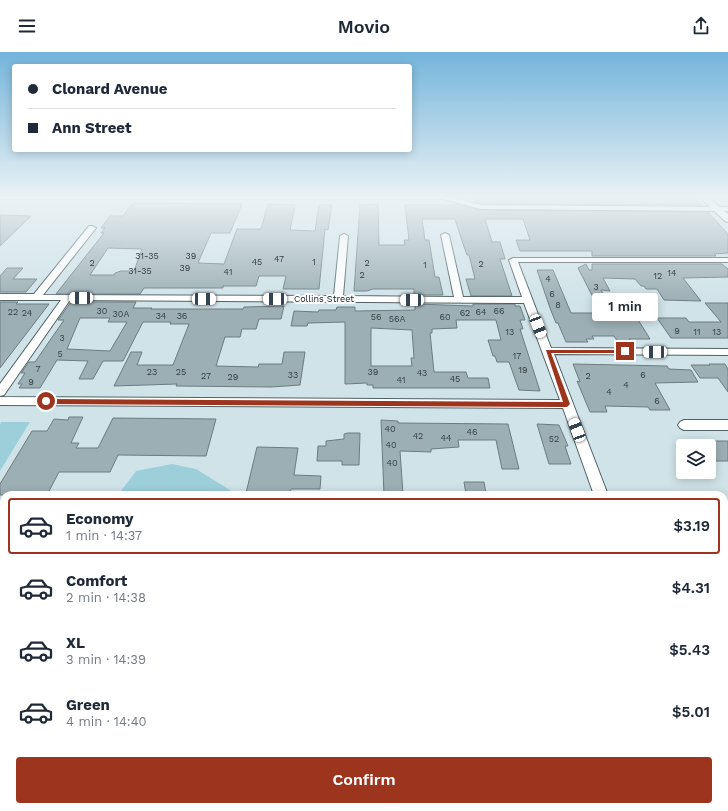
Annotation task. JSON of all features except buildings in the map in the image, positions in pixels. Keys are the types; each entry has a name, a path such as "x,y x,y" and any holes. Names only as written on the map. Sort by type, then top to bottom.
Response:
{"street":[{"path":"36,298 89,231"},
{"path":"445,235 459,300"},
{"path":"338,299 344,236"},
{"path":"600,491 513,260 728,260"},
{"name":"Collins Street","path":"0,297 528,300"},
{"path":"0,392 67,298"},
{"path":"548,351 728,352"},
{"path":"0,401 567,404"},
{"path":"684,425 728,425"}],"shaded area":[{"path":"1,422 30,422 0,471 0,424"},
{"path":"172,464 196,469 231,491 121,491 136,471"}],"route":[{"path":"46,401 567,404 548,351 625,351"}]}
